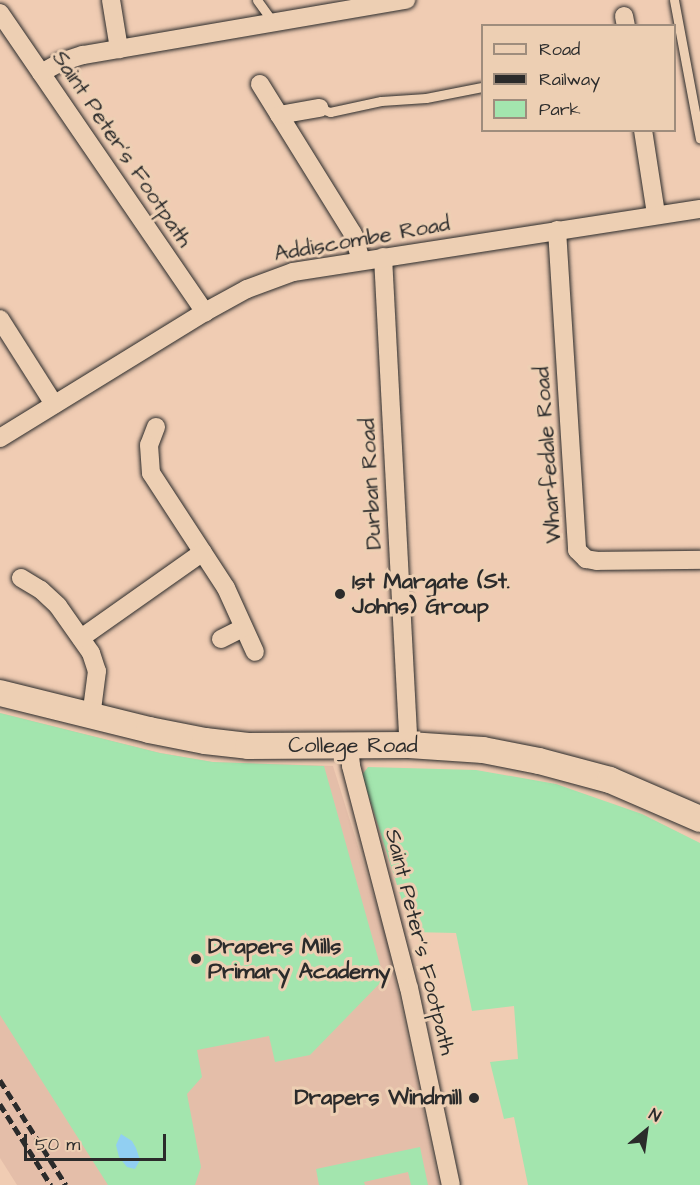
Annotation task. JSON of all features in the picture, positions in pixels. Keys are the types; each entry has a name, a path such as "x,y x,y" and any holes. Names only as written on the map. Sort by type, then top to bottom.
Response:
{"main road":[{"name":"College Road","path":"0,693 91,717 205,741 248,746 409,745 483,750 539,760 610,780 700,819"}],"street":[{"path":"111,0 120,49"},
{"path":"41,73 61,62 272,21 339,5 406,0"},
{"name":"Saint Peter's Footpath","path":"0,13 205,312"},
{"path":"260,84 353,234 361,261"},
{"path":"279,115 319,108"},
{"path":"643,132 656,214"},
{"name":"Addiscombe Road","path":"0,438 205,312 247,289 293,272 700,209"},
{"name":"Wharfedale Road","path":"557,230 577,550 586,558 597,561 700,560"},
{"name":"Durban Road","path":"383,257 409,745"},
{"path":"0,319 54,404"},
{"path":"156,427 149,445 151,473 226,588 255,652"},
{"path":"81,638 203,552"},
{"path":"21,578 41,590 58,606 91,653 97,671 91,717"},
{"path":"221,639 243,628"},
{"name":"Saint Peter's Footpath","path":"350,746 351,766 409,988 452,1185"}],"lane":[{"path":"257,0 272,21"},
{"path":"674,0 700,139"},
{"path":"319,108 330,112 381,101 426,98 481,87"}],"shaded area":[{"name":"Drapers Mills Primary Academy","path":"0,713 160,753 212,762 333,766 386,936 439,1185 17,1185 0,1158"}],"green space":[{"name":"Drapers Mills Primary Academy","path":"0,713 160,753 213,762 324,766 384,979 310,1055 275,1062 269,1036 197,1050 202,1077 187,1094 201,1167 195,1185 108,1185 0,1015"},
{"path":"368,767 476,770 556,784 642,814 700,843 700,1185 528,1185 514,1117 504,1119 490,1062 518,1059 514,1006 472,1011 456,933 412,932 362,775"},
{"path":"420,1147 428,1185 411,1185 408,1172 364,1182 365,1185 319,1185 316,1169"}],"water":[{"path":"121,1134 132,1141 136,1148 140,1160 135,1169 127,1167 119,1157 116,1145"}],"railway":[{"path":"0,1080 66,1185"},
{"path":"0,1104 51,1185"}],"place":[{"name":"1st Margate (St. Johns) Group","path":"340,594"},
{"name":"Drapers Mills Primary Academy","path":"196,959"},
{"name":"Drapers Windmill","path":"474,1098"}]}
